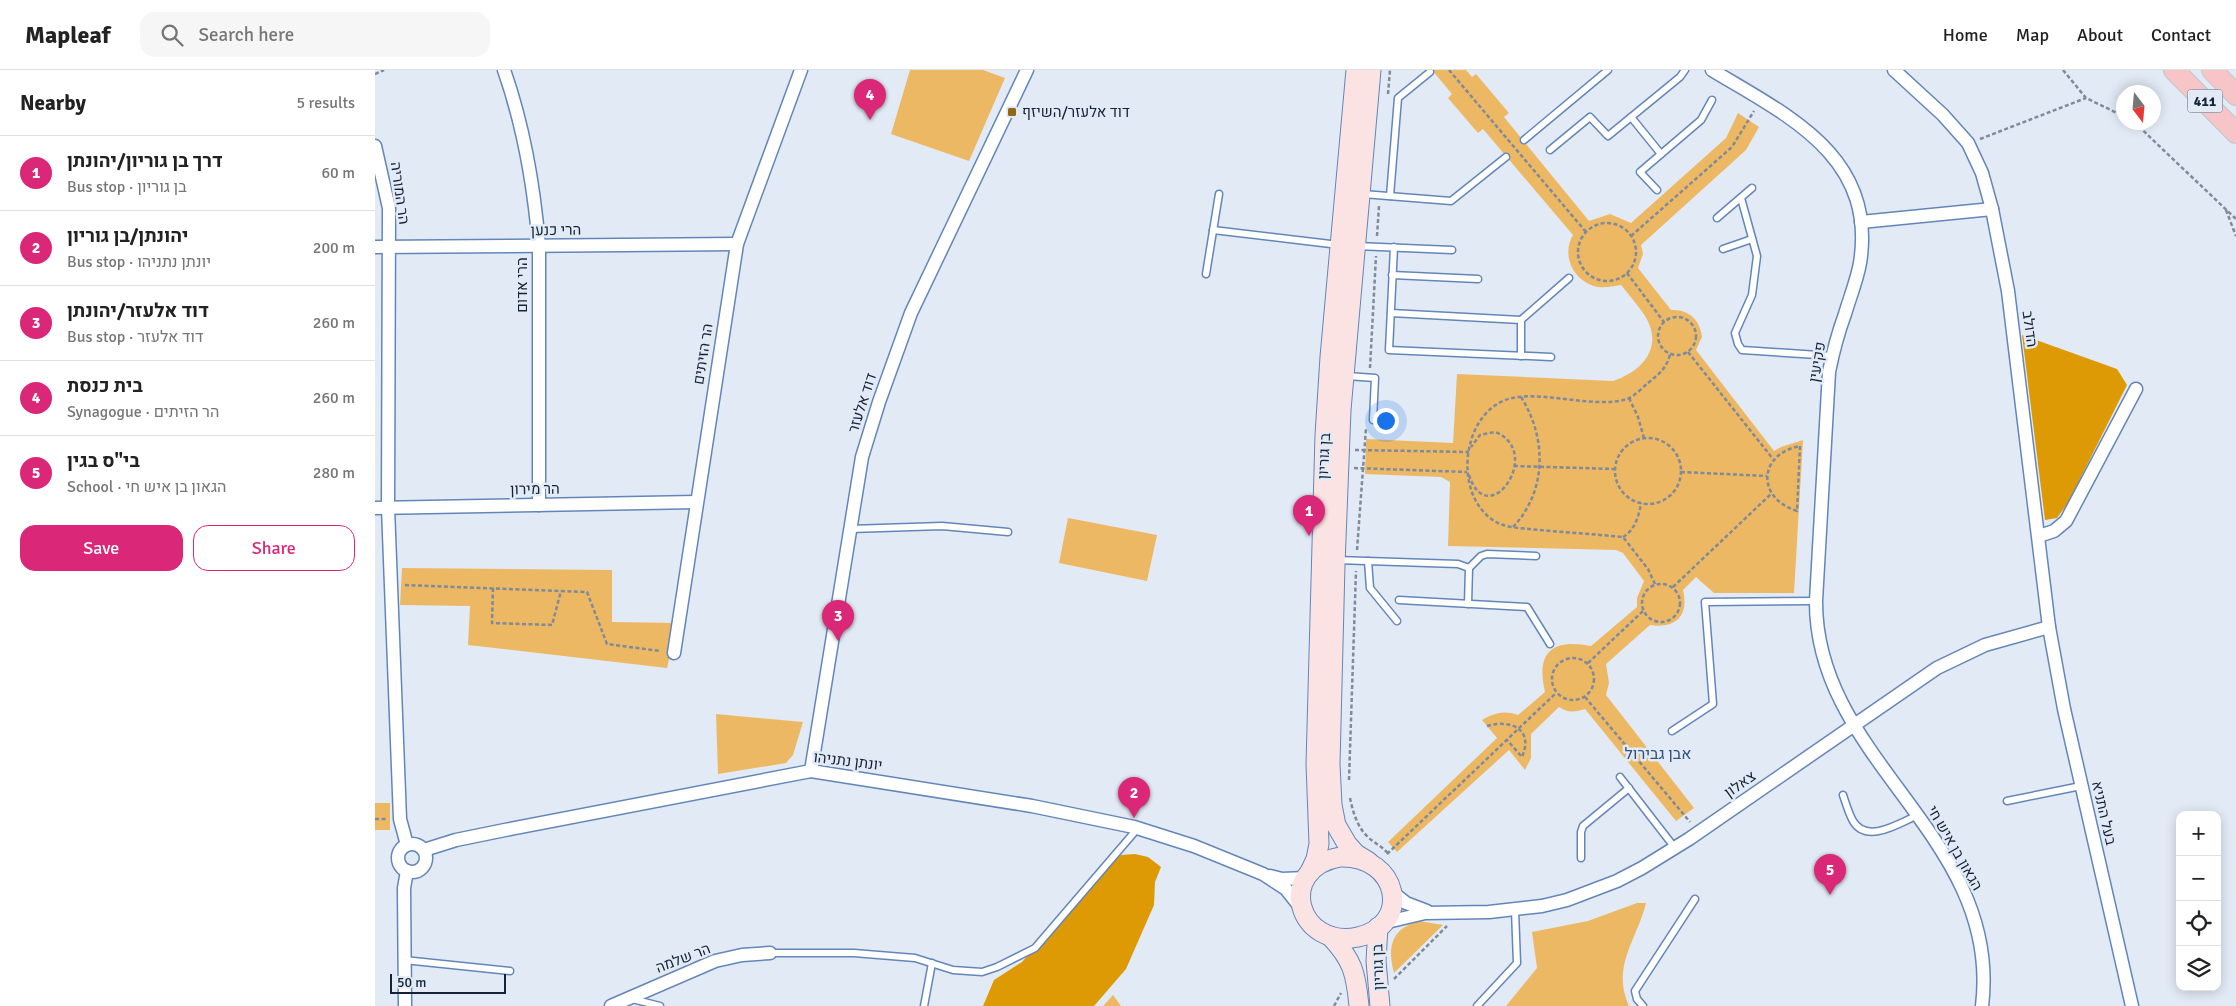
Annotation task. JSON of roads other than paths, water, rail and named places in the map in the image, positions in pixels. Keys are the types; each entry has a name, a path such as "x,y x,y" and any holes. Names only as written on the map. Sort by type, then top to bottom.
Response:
{"main road":[{"name":"411","path":"2174,70 2236,133"},
{"name":"411","path":"2212,70 2236,95"}],"street":[{"name":"הרי אדום","path":"504,70 517,108 525,145 536,211 539,246 539,505"},
{"name":"הר הזיתים","path":"674,653 695,502 737,244 801,70"},
{"name":"דוד אלעזר","path":"811,771 862,457 911,313 1027,70"},
{"name":"בן גוריון","path":"1356,70 1335,560 1330,764 1332,804 1336,825 1347,844 1356,854 1380,860"},
{"name":"בן גוריון","path":"1308,875 1316,859 1319,844 1316,764 1322,504 1329,374 1348,245 1360,194 1371,70"},
{"name":"הדולב","path":"1894,70 1943,116 1968,143 1982,174 1992,209 2008,291 2049,627"},
{"name":"פקיעין","path":"1718,71 1795,120 1828,150 1850,184 1861,222 1860,263 1829,372 1816,618 1824,661 1852,726"},
{"name":"הר המוריה","path":"375,146 389,208 390,247 381,508 391,584 400,819 407,845"},
{"path":"1861,222 1992,209"},
{"name":"הרי כנען","path":"375,247 737,244"},
{"path":"2039,536 2054,531 2066,521 2137,389"},
{"name":"הר מירון","path":"381,508 695,502"},
{"name":"צאלון","path":"1380,925 1411,915 1430,912 1460,913 1515,910 1550,904 1592,891 1642,868 1675,848 1925,675 1949,661 2003,639 2049,627"},
{"name":"בעל התניא","path":"2049,627 2064,709 2132,1006"},
{"name":"הגאון בן איש חי","path":"1852,726 1918,815 1956,876 1973,917 1983,956 1982,1006"},
{"name":"יונתן נתניהו","path":"424,850 456,840 811,771 1032,806 1138,828 1193,846 1263,874 1282,879 1308,875"},
{"path":"416,844 424,850 426,858 423,867 417,871 407,871 398,861 400,851 407,845 416,844"},
{"path":"1340,857 1380,860 1392,892 1392,906 1380,925 1360,937 1345,938 1330,936 1313,925 1302,909 1300,896 1308,875 1326,861 1340,857"},
{"path":"405,1006 404,888 407,871"},
{"name":"יונתן נתניהו","path":"1263,874 1286,890 1302,909"},
{"name":"צאלון","path":"1392,892 1406,903 1430,912"},
{"name":"בן גוריון","path":"1380,925 1376,961 1380,1000"},
{"name":"בן גוריון","path":"1330,936 1346,954 1351,964 1356,978 1359,1006"},
{"name":"הר שלמה","path":"611,1006 715,962 742,956 770,953"}],"lane":[{"path":"1524,140 1608,70"},
{"path":"1550,150 1590,117 1608,136 1680,77 1685,70"},
{"path":"1389,196 1398,98 1430,72"},
{"path":"1657,190 1640,172 1701,120 1712,100"},
{"path":"1631,117 1661,154"},
{"path":"1360,194 1451,201 1505,157"},
{"path":"1717,218 1752,188"},
{"path":"1206,274 1219,194"},
{"path":"1741,198 1757,256 1752,295 1735,333 1738,344 1742,350 1833,356"},
{"path":"1213,230 1348,245 1452,250"},
{"path":"1723,249 1752,239"},
{"path":"1394,247 1389,350 1551,357"},
{"path":"1392,275 1478,279"},
{"path":"1391,313 1521,320 1569,278"},
{"path":"1521,320 1521,356"},
{"path":"1343,376 1375,378 1370,422"},
{"path":"850,529 942,526 1008,532"},
{"path":"1468,604 1469,568 1481,556 1487,554 1536,556"},
{"path":"1335,560 1458,564 1469,568"},
{"path":"1368,561 1370,588 1397,621"},
{"path":"1399,600 1527,607 1550,644"},
{"path":"1672,731 1713,704 1705,602 1817,601"},
{"path":"1620,777 1675,848"},
{"path":"2007,801 2081,786"},
{"path":"1581,858 1581,832 1583,826 1629,788"},
{"path":"1843,795 1854,823 1861,829 1869,832 1887,829 1918,815"},
{"path":"770,953 854,953 915,958 953,970 981,972 1013,960 1035,948 1138,828"},
{"path":"1643,1006 1637,999 1635,991 1695,899"},
{"path":"1477,1006 1517,963 1515,910"},
{"path":"404,960 510,971"},
{"path":"925,1006 932,964"},
{"path":"629,998 660,1006"}],"place":[{"name":"דוד אלעזר/השיזף","path":"1012,112"},
{"name":"בית כנסת","path":"870,120"},
{"name":"דרך בן גוריון/יהונתן","path":"1309,536"},
{"name":"דוד אלעזר/יהונתן","path":"838,641"},
{"name":"יהונתן/בן גוריון","path":"1134,818"},
{"name":"בי\"ס בגין","path":"1830,895"}],"district":[{"name":"אבן גבירול","path":"1658,753"}]}
